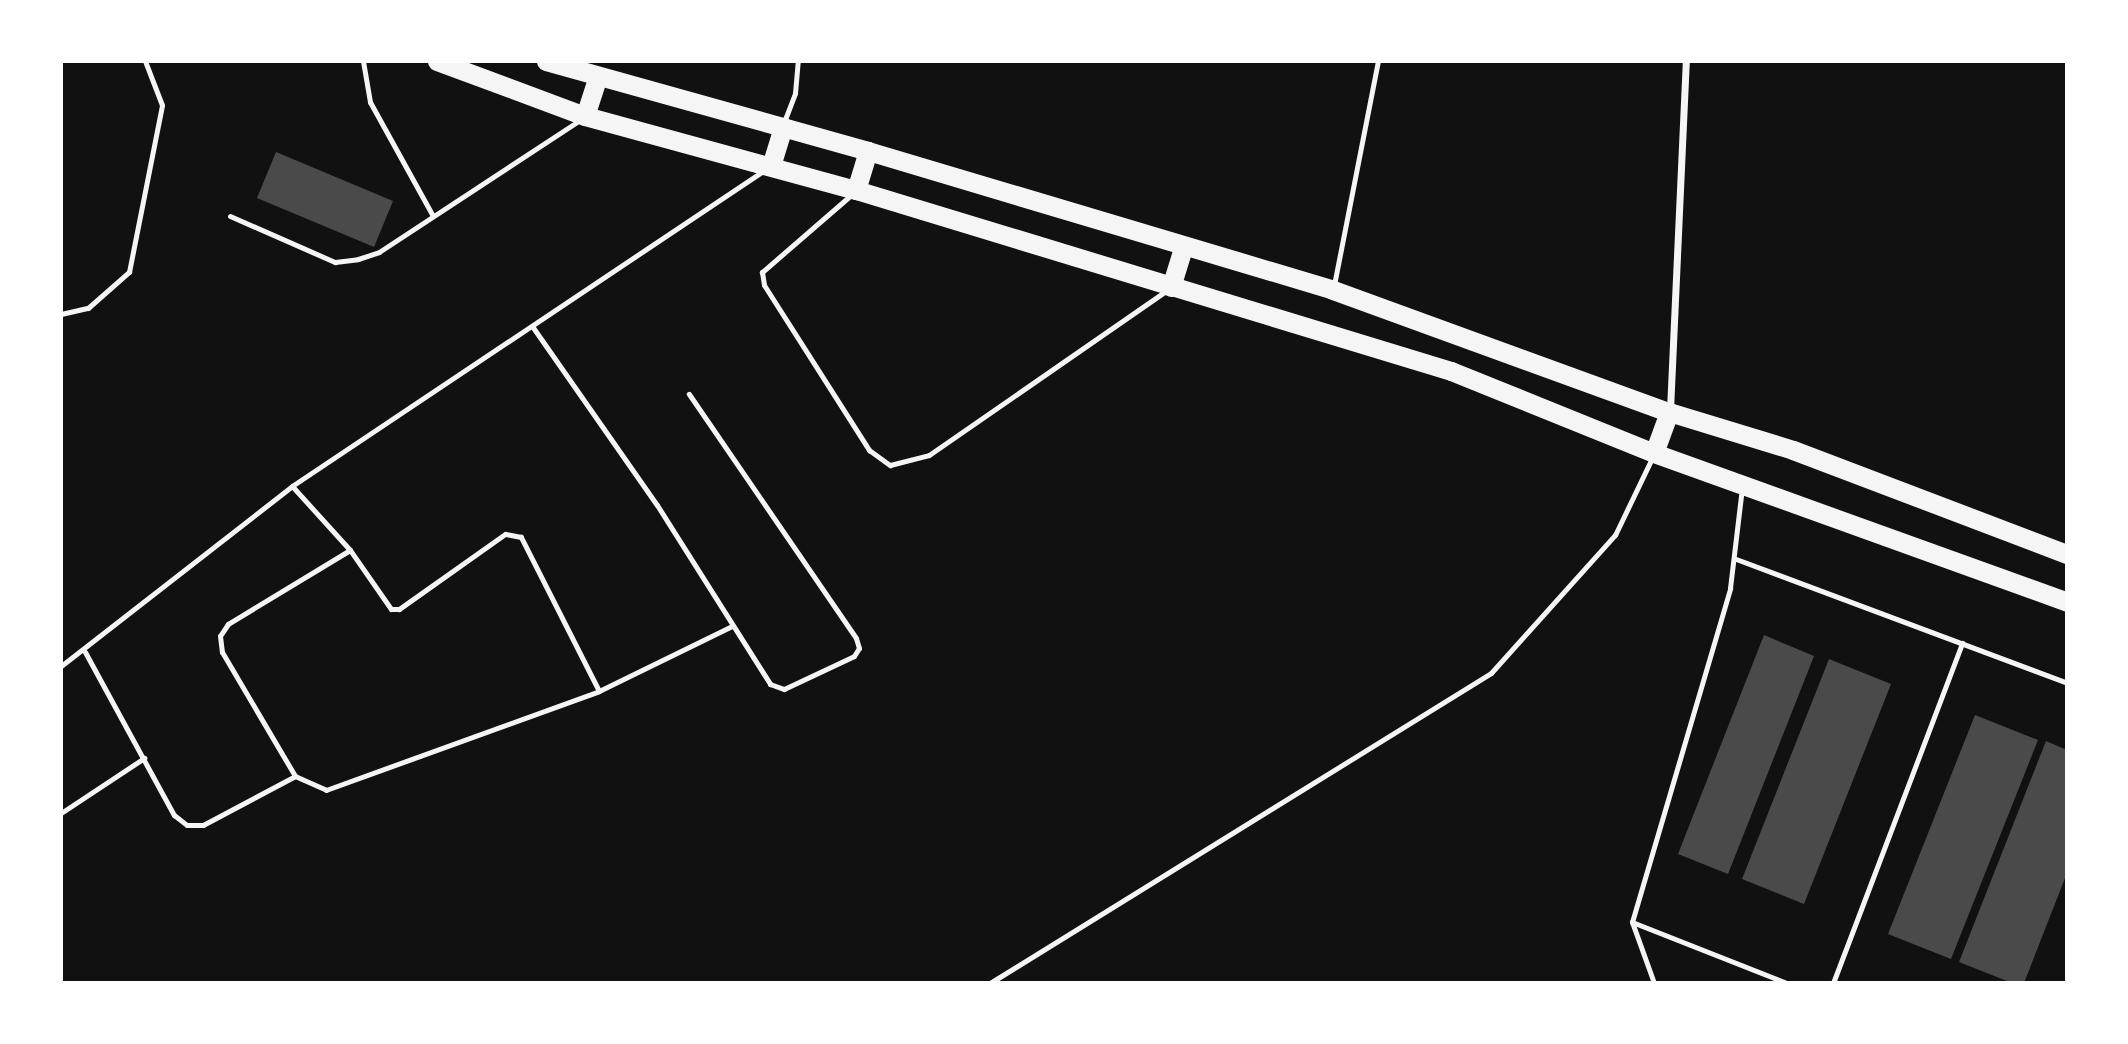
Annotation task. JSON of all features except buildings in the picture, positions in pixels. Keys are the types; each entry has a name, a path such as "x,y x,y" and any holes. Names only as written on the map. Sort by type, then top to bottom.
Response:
{"highway":[{"path":"437,61 585,116 856,190 1451,371 1654,453 1743,482 2067,602"},
{"path":"546,61 868,151 1183,248 1333,290 1670,412 1793,450 2067,554"},
{"path":"585,116 598,76"},
{"path":"771,166 783,127"},
{"path":"856,190 868,151"},
{"path":"1171,287 1183,248"},
{"path":"1654,453 1670,412"}],"street":[{"path":"1670,412 1686,61"}],"lane":[{"path":"61,314 88,308 130,272 162,105 145,61"},
{"path":"363,61 370,102 433,216"},
{"path":"783,127 795,93 798,61"},
{"path":"1333,290 1378,61"},
{"path":"230,216 335,262 379,252 585,116"},
{"path":"61,666 85,652 292,486 771,166"},
{"path":"856,190 773,258 762,272 764,285 869,450 890,465 929,455 1171,287"},
{"path":"532,326 657,505 732,626 777,688 854,656 859,648 689,394"},
{"path":"990,983 1491,673 1615,535 1654,453"},
{"path":"1654,983 1632,922 1736,559 1743,482"},
{"path":"292,486 350,550 383,603 399,609 512,532 521,537 599,691"},
{"path":"350,550 228,624 220,636 222,652 295,776 326,790 599,691 732,626"},
{"path":"1736,559 2067,683"},
{"path":"1833,983 1962,643"},
{"path":"85,652 174,815 187,825 203,825 295,776"},
{"path":"61,813 144,758"},
{"path":"1632,922 1787,983"}]}
